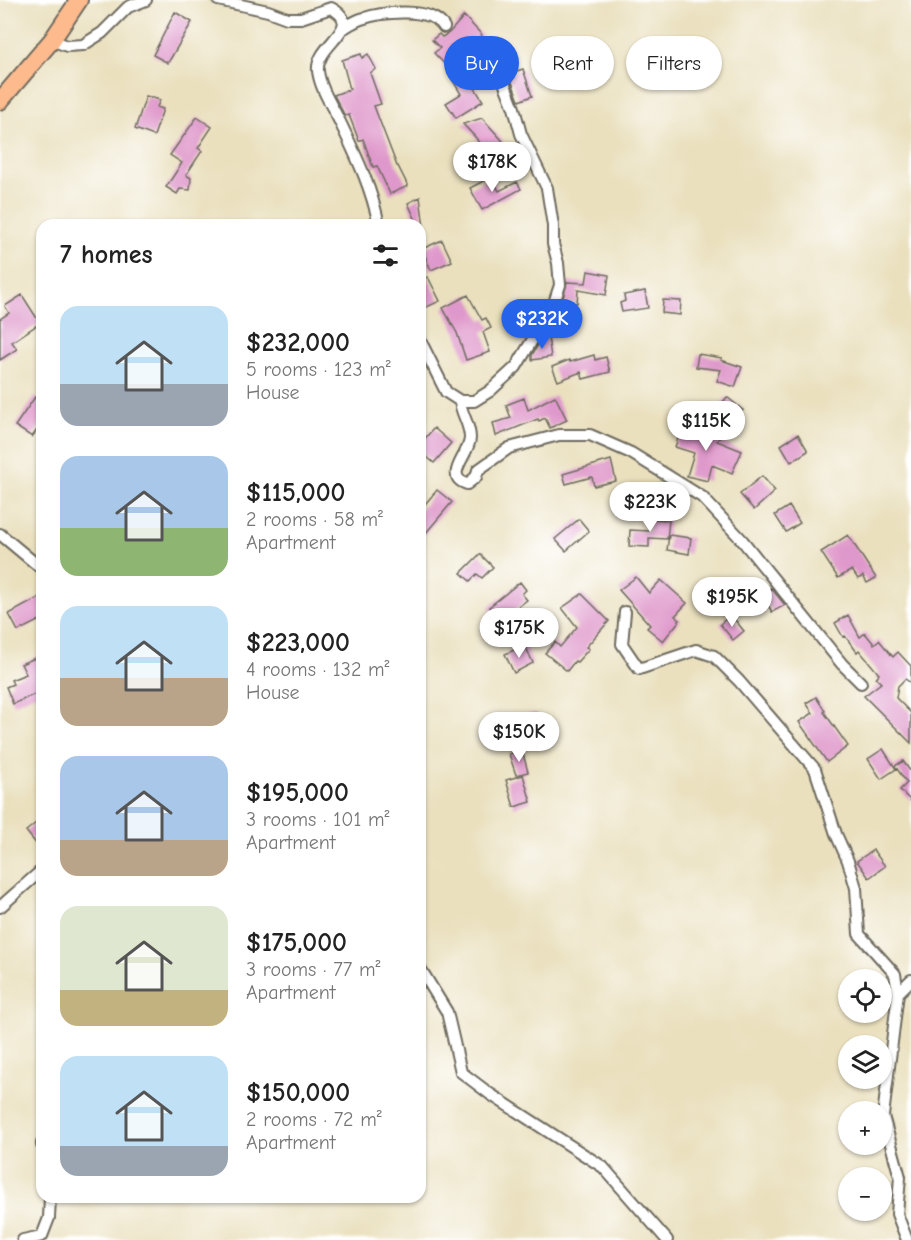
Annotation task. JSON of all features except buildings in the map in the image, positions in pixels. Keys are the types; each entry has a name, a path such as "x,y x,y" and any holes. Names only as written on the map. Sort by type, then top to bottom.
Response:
{"main road":[{"path":"0,101 52,40 79,0"}],"street":[{"path":"52,40 67,46 83,45 102,33 128,7 146,0"},
{"path":"218,0 268,11 287,18 301,18 331,8 342,14 345,20 344,28"},
{"path":"378,219 367,178 326,93 318,69 324,53 344,28 359,19 382,14 419,13 440,21 444,27"},
{"path":"426,352 446,392 460,401 474,401 490,391 516,367 553,306 560,285 547,188 521,134 507,90"},
{"path":"460,401 461,410 467,420 470,440 456,471 457,478 461,482 467,484 476,477 478,470 509,448 559,435 590,435 631,453 702,497 742,540 842,664 861,683"},
{"path":"0,534 36,564"},
{"path":"625,612 622,644 639,669 696,650 714,656 739,681 814,769 856,888 859,934 895,974 898,993 884,1116 900,1177 897,1214 906,1240"},
{"path":"0,907 36,875"},
{"path":"426,978 447,1012 461,1072 490,1094 603,1167 667,1240"},
{"path":"898,993 911,980"},
{"path":"23,1240 42,1236 49,1218 50,1203"}]}
